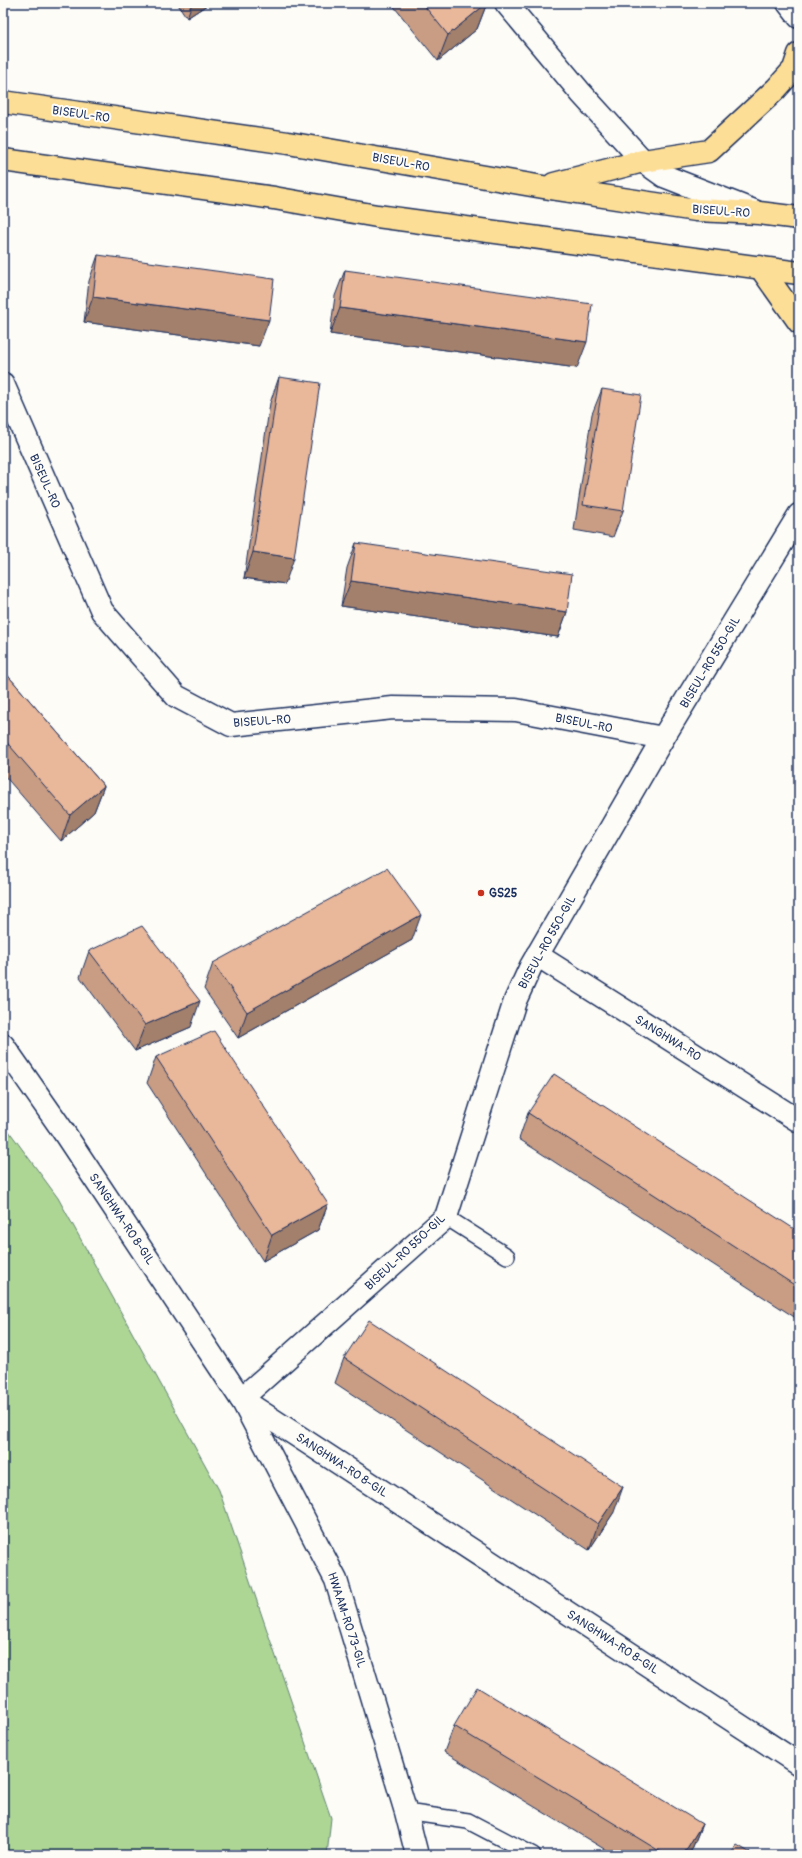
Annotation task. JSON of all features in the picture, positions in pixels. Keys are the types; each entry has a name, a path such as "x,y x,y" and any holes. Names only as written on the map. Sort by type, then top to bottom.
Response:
{"main road":[{"path":"543,186 643,161 709,151 790,74 794,69 799,54"},
{"name":"BISEUL-RO","path":"3,102 288,143 696,210 758,213 799,218"},
{"path":"3,160 274,198 377,216 799,273"},
{"path":"760,267 799,322"}],"street":[{"path":"506,3 581,93 643,161 664,176 758,213"},
{"path":"788,3 799,17"},
{"name":"BISEUL-RO","path":"3,384 102,611 176,696 231,725 393,708 516,710 663,738"},
{"name":"BISEUL-RO 550-GIL","path":"241,1399 446,1217 515,1001 537,955 663,738 799,515"},
{"name":"SANGHWA-RO","path":"537,955 799,1121"},
{"name":"SANGHWA-RO 8-GIL","path":"3,1045 61,1128 241,1399 799,1764"},
{"name":"HWAAM-RO 73-GIL","path":"241,1399 336,1580 406,1812 417,1855"}],"lane":[{"path":"446,1217 507,1256"},
{"path":"406,1812 468,1821 533,1855"}],"green space":[{"path":"3,1123 58,1198 219,1490 331,1818 327,1855 3,1855"}],"building":[{"path":"422,3 487,3 448,35"},
{"path":"98,255 274,279 269,320 93,297"},
{"path":"345,270 592,304 587,342 340,308"},
{"path":"279,377 320,383 294,558 253,552"},
{"path":"602,389 641,395 623,511 583,505"},
{"path":"356,543 572,574 567,612 351,581"},
{"path":"3,670 104,786 70,815 3,738"},
{"path":"387,868 421,915 247,1012 213,963"},
{"path":"142,926 200,1001 145,1025 89,951"},
{"path":"214,1031 328,1204 272,1235 156,1057"},
{"path":"554,1074 799,1232 799,1288 528,1113"},
{"path":"369,1320 623,1487 598,1524 344,1358"},
{"path":"477,1687 702,1824 683,1855 666,1855 454,1726"},
{"path":"737,1845 754,1855 730,1855"}],"place":[{"name":"GS25","path":"481,893"}]}
